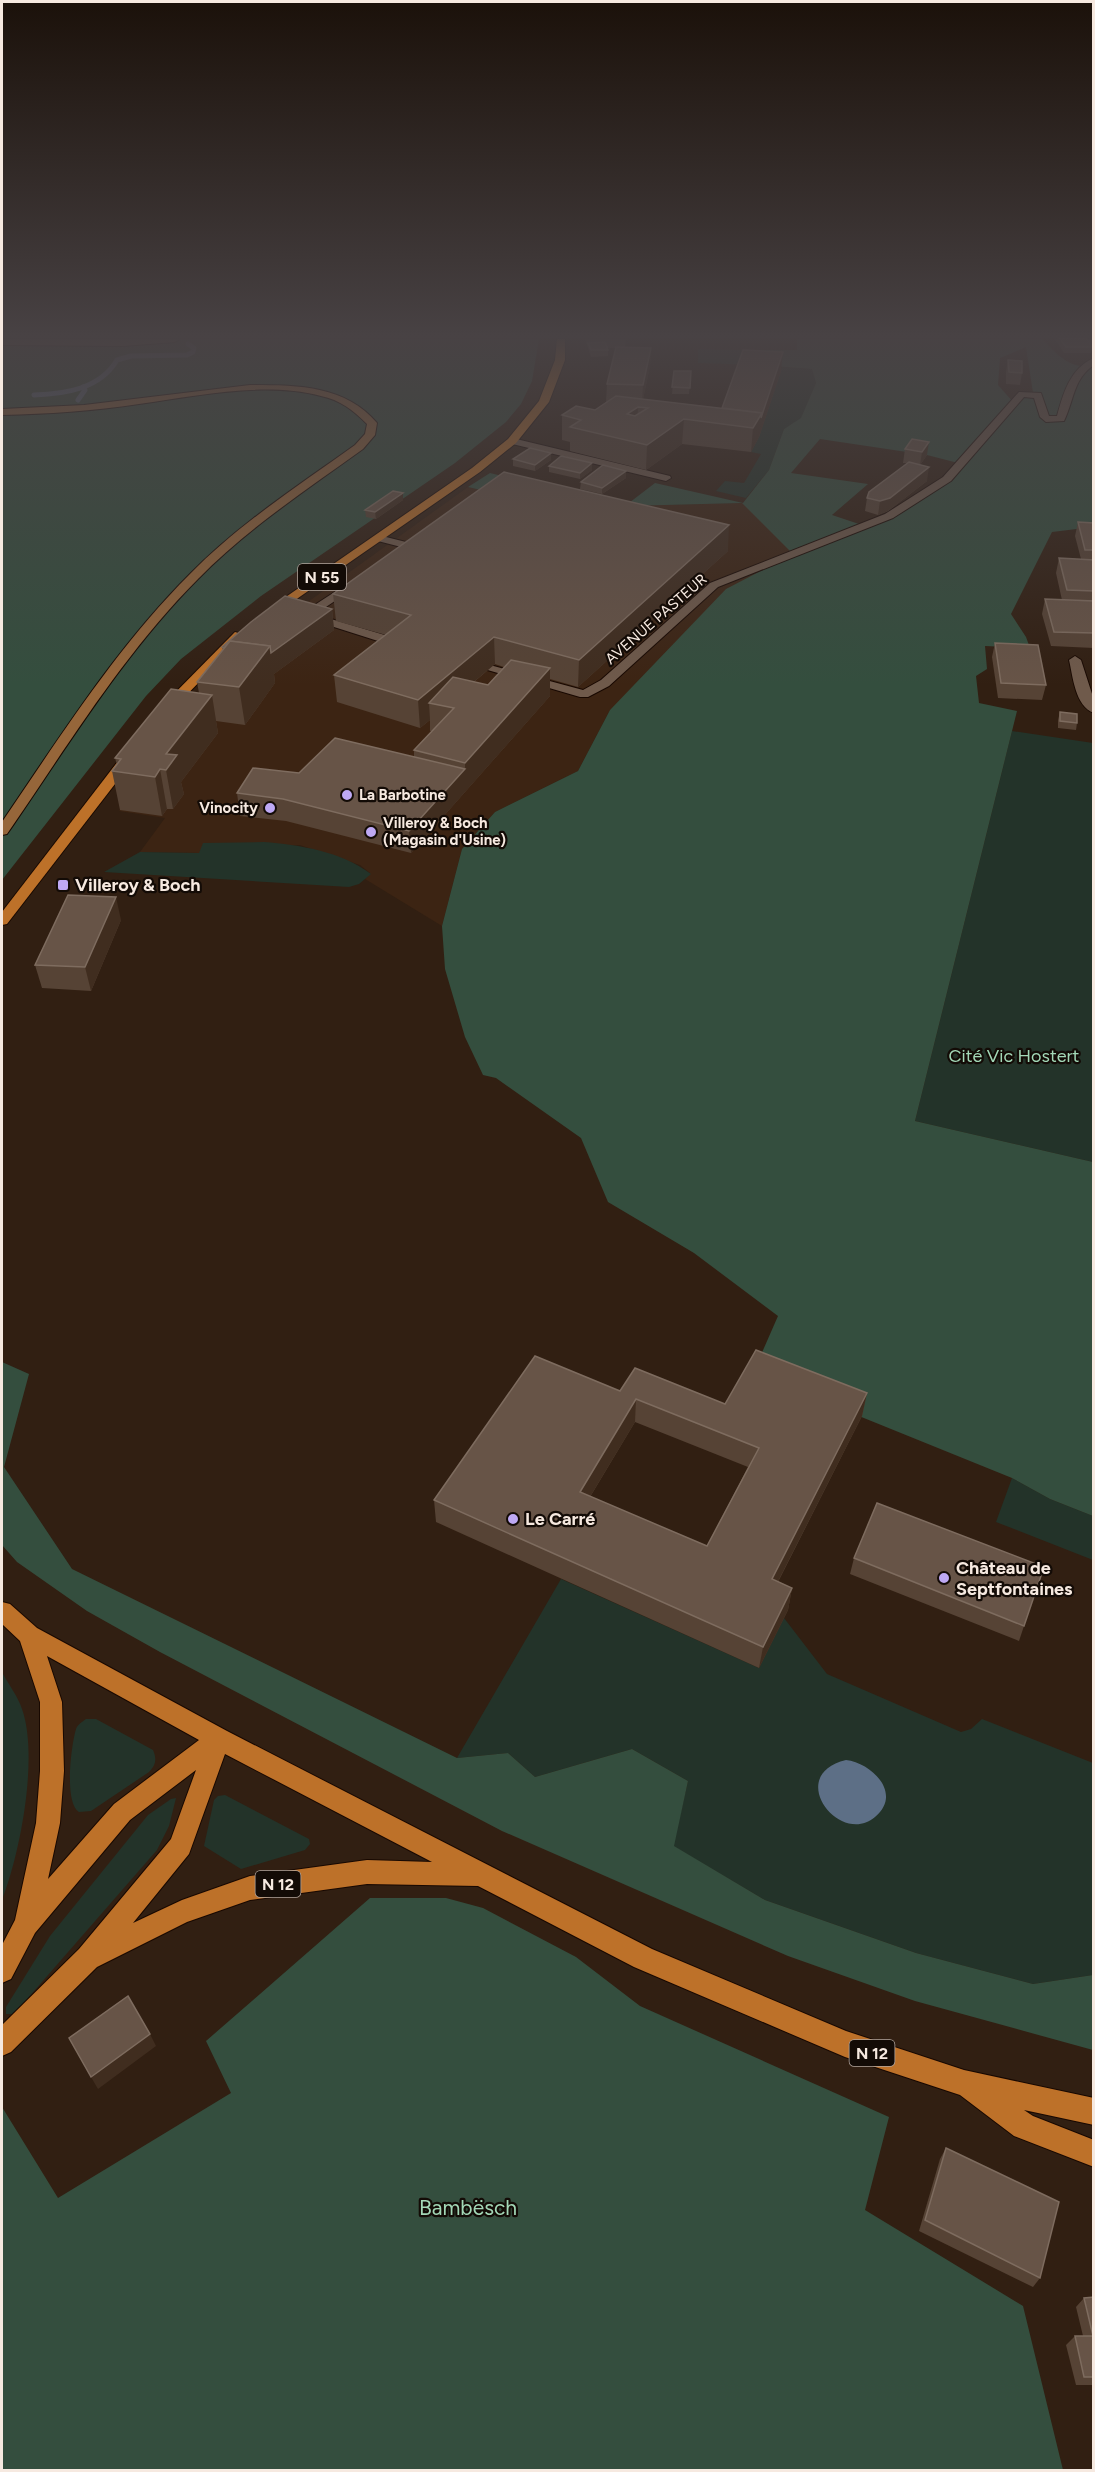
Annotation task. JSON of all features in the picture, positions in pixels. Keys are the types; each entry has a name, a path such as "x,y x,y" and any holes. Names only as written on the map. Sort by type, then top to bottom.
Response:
{"main road":[{"path":"2,831 125,654 173,599 227,545 349,454"},
{"name":"N 55","path":"161,715 214,657 256,622 494,454"},
{"path":"2,921 132,753"},
{"path":"2,1611 29,1635 51,1702 52,1771 48,1822 26,1924"},
{"name":"N 12","path":"29,1635 219,1739 643,1958 845,2044 964,2084 1094,2112"},
{"path":"2,1970 26,1924 122,1812 219,1739"},
{"name":"N 12","path":"2,2043 88,1958 180,1846 219,1739"},
{"name":"N 12","path":"88,1958 182,1912 250,1888 367,1872 482,1875"},
{"name":"N 12","path":"964,2084 1024,2127 1094,2154"}],"street":[{"path":"568,454 666,478"},
{"name":"AVENUE PASTEUR","path":"490,669 584,694 605,683 714,585 889,516 947,479 969,454"},
{"path":"378,538 414,547 394,559"},
{"path":"364,578 314,610 316,618 408,646"},
{"path":"1075,660 1084,697 1094,709"}],"shaded area":[{"path":"468,487 594,517 626,506 743,503 794,554 610,710 578,771 495,812 462,849 442,926 365,879 370,873 360,865 300,845 199,853 140,852 165,818 119,811 287,617"}],"green space":[{"path":"2,454 466,454 261,596 181,659 146,696 2,880"},
{"path":"761,454 775,454 769,470 746,498 716,491 725,481 744,483"},
{"path":"775,454 807,454 791,473 868,484 832,515 865,526 889,516 962,464 923,454 1093,454 1093,527 1052,532 1011,614 1026,637 1030,648 985,646 987,669 976,676 979,703 1017,711 915,1121 1093,1162 1093,1516 1050,1499 1012,1478 753,1373 778,1316 694,1253 608,1202 581,1138 496,1078 483,1075 465,1037 445,969 442,926 462,849 495,812 578,771 610,710 726,589 793,554 742,503 626,506 594,517 468,487 490,473 625,506 655,483 743,503 769,470"},
{"name":"Cité Vic Hostert","path":"1012,731 1093,743 1093,1162 915,1121"},
{"path":"264,842 319,850 347,860 371,874 359,884 349,887 104,872 140,852 199,853 203,843"},
{"path":"2,1362 29,1374 4,1467 72,1569 457,1758 508,1753 535,1777 632,1749 688,1781 674,1846 765,1900 916,1953 1033,1984 1093,1975 1093,2050 915,2001 788,1956 502,1831 160,1652 87,1611 17,1562 2,1545"},
{"path":"1012,1478 1050,1499 1093,1516 1093,1560 996,1522"},
{"path":"561,1579 759,1668 784,1618 827,1674 961,1732 971,1729 982,1719 1093,1763 1093,1975 1033,1984 916,1953 765,1900 673,1846 688,1781 632,1749 535,1777 508,1753 457,1758"},
{"path":"2,1672 22,1709 29,1753 21,1832 2,1900"},
{"path":"86,1719 96,1719 153,1750 155,1759 149,1772 91,1811 79,1812 74,1807 70,1786 71,1760 76,1729"},
{"path":"225,1795 309,1839 310,1844 305,1850 241,1869 204,1846 214,1800 218,1796"},
{"path":"176,1798 169,1826 157,1850 14,2014 6,2014 6,2007 50,1936 148,1815"},
{"name":"Bambësch","path":"370,1898 446,1898 483,1908 576,1957 640,2006 889,2117 865,2210 1023,2306 1063,2470 2,2470 2,2107 58,2198 231,2093 206,2041"}],"water":[{"path":"846,1760 856,1762 874,1773 885,1790 886,1799 883,1808 875,1817 861,1824 847,1823 834,1816 824,1805 819,1793 819,1779 828,1768"}],"building":[{"path":"520,454 549,454 535,465 513,459"},
{"path":"561,456 592,463 580,473 549,466"},
{"path":"909,462 929,467 890,498 880,501 867,498 869,492"},
{"path":"603,465 626,471 602,488 581,482"},
{"path":"504,472 729,525 579,660 494,637 418,700 334,675 411,615 333,594"},
{"path":"393,491 403,493 375,512 365,510"},
{"path":"1078,522 1094,523 1094,550 1085,550"},
{"path":"1059,558 1094,560 1094,591 1067,590"},
{"path":"285,596 332,609 271,653 270,646 230,641 224,648 222,647 251,622"},
{"path":"1045,599 1094,601 1094,633 1054,632"},
{"path":"230,641 270,646 239,687 197,682"},
{"path":"995,643 1038,645 1046,685 1001,683"},
{"path":"511,660 550,668 465,763 414,750 454,708 429,703 453,677 488,685"},
{"path":"171,689 212,695 166,754 177,755 166,770 160,769 155,777 112,771 121,759 115,758"},
{"path":"1060,712 1077,714 1077,723 1060,721"},
{"path":"335,738 465,769 409,831 283,799 237,793 253,768 299,773"},
{"path":"68,895 116,897 85,967 35,965"},
{"name":"Le Carré","path":"756,1350 867,1393 772,1579 792,1588 763,1647 434,1500 535,1356 620,1391 635,1368 725,1404","holes":["636,1399 759,1448 707,1546 580,1492"]},
{"name":"Château de Septfontaines","path":"877,1503 1044,1567 1024,1626 854,1558"},
{"path":"128,1996 150,2034 91,2077 69,2038"},
{"path":"946,2148 1059,2202 1040,2278 925,2220"},
{"path":"1094,2297 1094,2377 1084,2377 1075,2336 1093,2336 1084,2298"}],"place":[{"name":"La Barbotine","path":"347,795"},
{"name":"Vinocity","path":"270,808"},
{"name":"Villeroy & Boch (Magasin d'Usine)","path":"371,832"},
{"name":"Villeroy & Boch","path":"63,885"},
{"name":"Le Carré","path":"513,1519"},
{"name":"Château de Septfontaines","path":"944,1578"}]}
